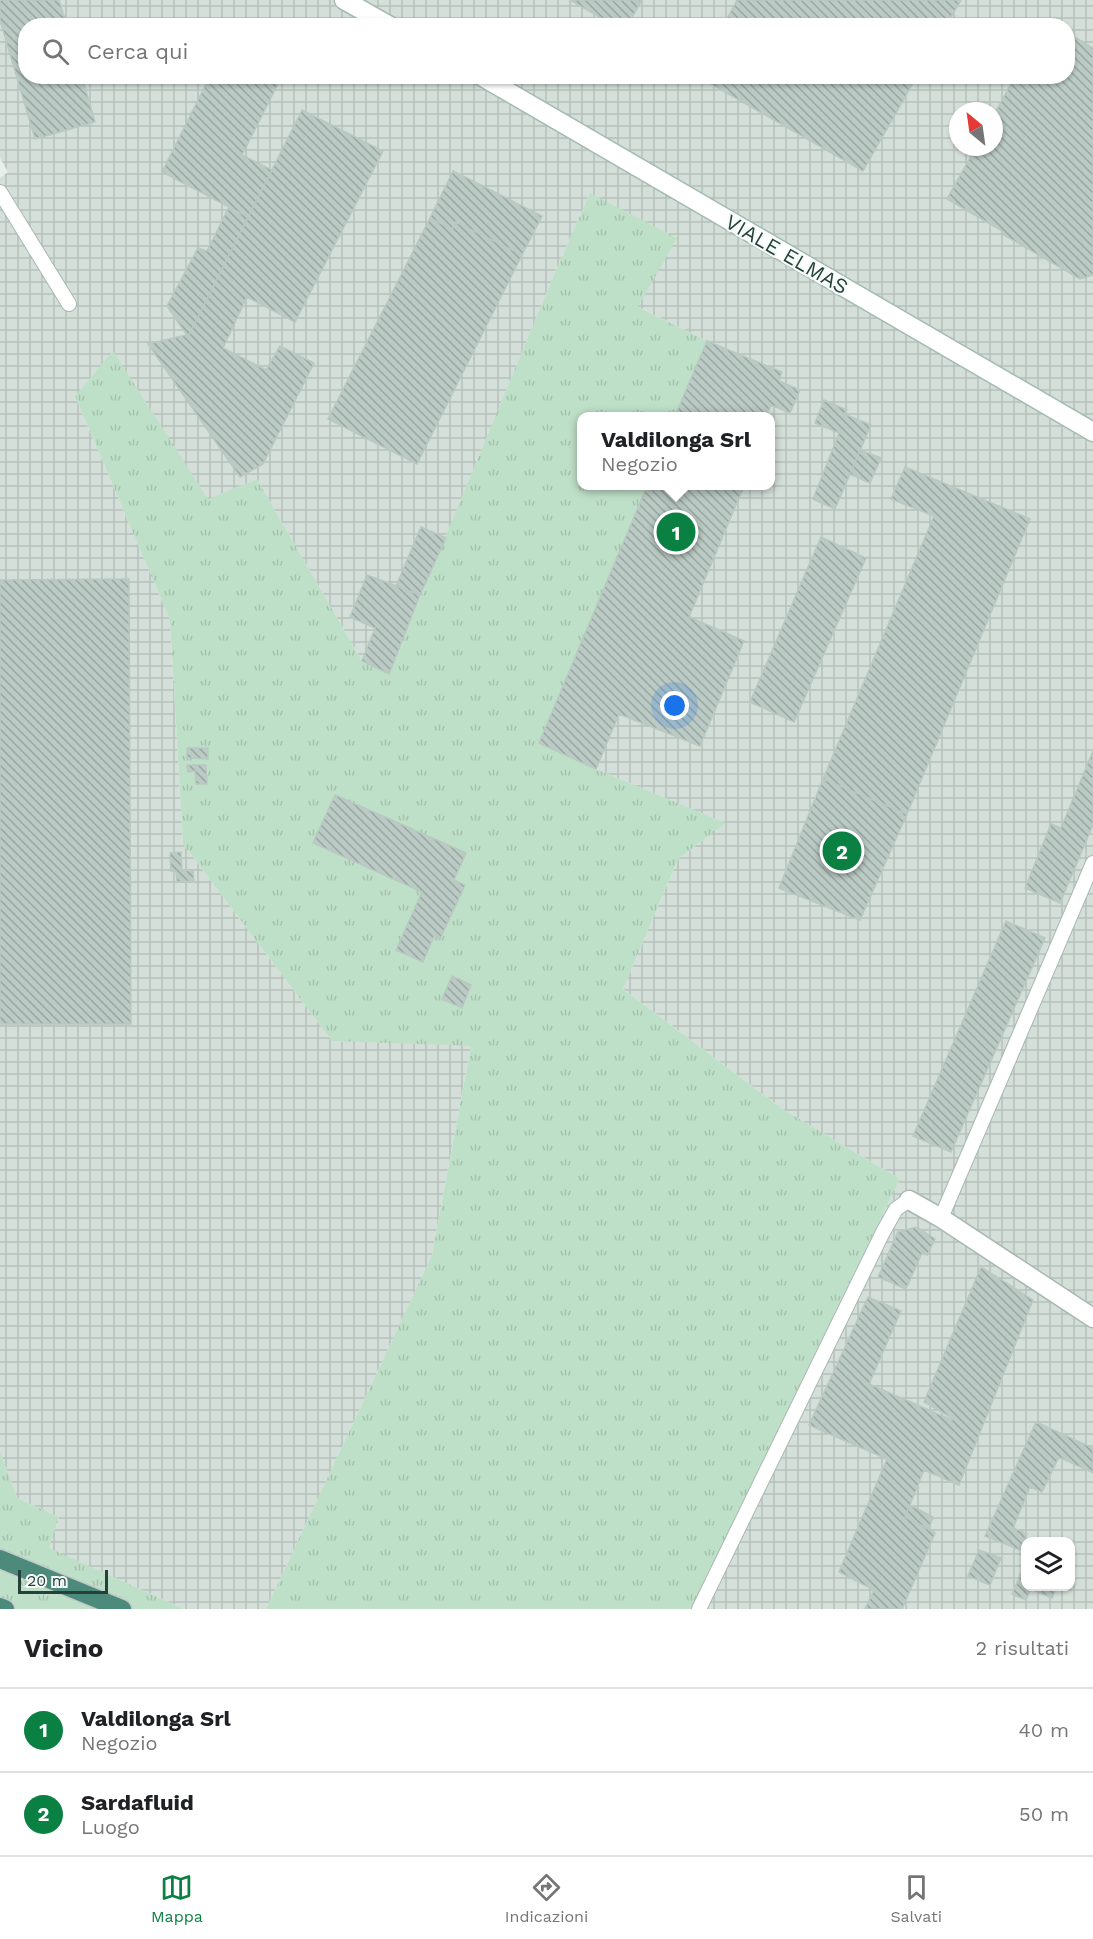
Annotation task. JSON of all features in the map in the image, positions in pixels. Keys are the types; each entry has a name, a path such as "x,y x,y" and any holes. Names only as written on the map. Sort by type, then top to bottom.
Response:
{"highway":[{"path":"0,1559 122,1609"},
{"path":"0,1607 5,1609"}],"main road":[{"path":"344,0 376,18"},
{"name":"VIALE ELMAS","path":"495,84 1093,432"},
{"path":"909,1200 1093,1318"}],"lane":[{"path":"0,192 69,304"},
{"path":"940,1218 1093,863"},
{"path":"699,1609 883,1232 896,1209 909,1200"}],"shaded area":[{"path":"0,0 1093,0 1093,1609 691,1609 900,1179 784,1110 623,989 678,859 725,823 539,743 645,490 775,490 775,412 677,412 707,341 638,307 590,193 389,674 362,661 257,479 208,500 113,352 75,396 170,620 183,844 332,1041 471,1045 432,1255 266,1609 184,1609 48,1548 59,1517 17,1498 0,1451 0,178 8,172 0,158"}],"green space":[{"path":"590,193 677,238 638,307 707,341 677,412 577,412 577,490 645,490 540,743 726,823 678,859 623,989 784,1110 900,1179 691,1609 266,1609 432,1255 471,1046 332,1041 183,844 170,620 75,396 113,351 208,499 257,479 362,661 389,673"},
{"path":"0,1451 17,1498 59,1517 49,1548 184,1609 0,1609"}],"building":[{"path":"0,0 59,0 65,18 18,18 18,81 0,20"},
{"path":"570,0 642,0 632,18 601,18"},
{"path":"737,0 961,0 951,18 727,18"},
{"path":"1075,37 1093,48 1093,275 1080,279 947,199 971,156 1003,156 1003,102 1001,102 1011,84 1075,84"},
{"path":"19,84 84,84 95,122 35,139"},
{"path":"206,84 278,84 242,155 272,170 248,217 162,172"},
{"path":"711,84 912,84 863,171"},
{"path":"302,110 383,151 295,322 247,297 223,348 266,370 280,346 314,363 263,464 240,477 148,344 186,335 188,337"},
{"path":"453,171 542,216 522,255 456,222 452,229 430,218"},
{"path":"229,207 248,217 188,337 167,306 198,248 207,251"},
{"path":"430,218 452,229 456,222 522,255 417,464 328,419"},
{"path":"707,341 782,372 779,381 800,390 790,413 771,405 768,412 677,412"},
{"path":"824,400 847,410 844,414 871,425 835,509 813,499 839,433 815,423"},
{"path":"860,450 881,458 870,483 850,474"},
{"path":"905,467 1030,519 907,814 823,779 934,516 891,499"},
{"path":"645,490 742,490 689,617 744,641 700,746 619,714 596,769 539,743"},
{"path":"421,527 446,538 420,595 396,586"},
{"path":"821,537 866,558 794,722 750,702"},
{"path":"367,575 420,595 389,674 362,661 375,628 350,617"},
{"path":"129,579 131,1024 0,1024 0,580"},
{"path":"187,748 208,748 208,759 187,758"},
{"path":"1093,751 1093,825 1060,903 1025,888 1051,824 1061,828"},
{"path":"187,765 206,765 207,784 196,784 195,771 188,772"},
{"path":"823,779 907,814 860,920 779,888"},
{"path":"335,795 466,853 454,880 465,885 440,939 434,936 423,962 396,950 422,892 313,843"},
{"path":"181,852 182,871 193,870 194,881 177,882 176,871 171,871 170,853"},
{"path":"1006,921 1045,938 951,1152 913,1136"},
{"path":"452,976 471,985 462,1008 442,999"},
{"path":"917,1227 935,1239 927,1255 922,1253 906,1289 878,1277 898,1232"},
{"path":"981,1267 1033,1300 959,1485 924,1470 905,1517 935,1533 902,1609 865,1609 874,1590 839,1572 887,1459 809,1425 868,1297 901,1311 869,1384 952,1420 924,1402"},
{"path":"1036,1422 1093,1448 1093,1473 1059,1457 1042,1492 1030,1487 1013,1528 1027,1534 1026,1537 1021,1537 1020,1550 985,1536"},
{"path":"910,1505 933,1517 929,1529 905,1517"},
{"path":"979,1550 1001,1558 990,1585 968,1576"},
{"path":"1021,1573 1021,1591 1030,1591 1026,1600 1012,1594"},
{"path":"1036,1591 1055,1591 1052,1598"}],"place":[{"name":"Valdilonga Srl","path":"676,532"},
{"name":"Sardafluid","path":"842,851"}]}
